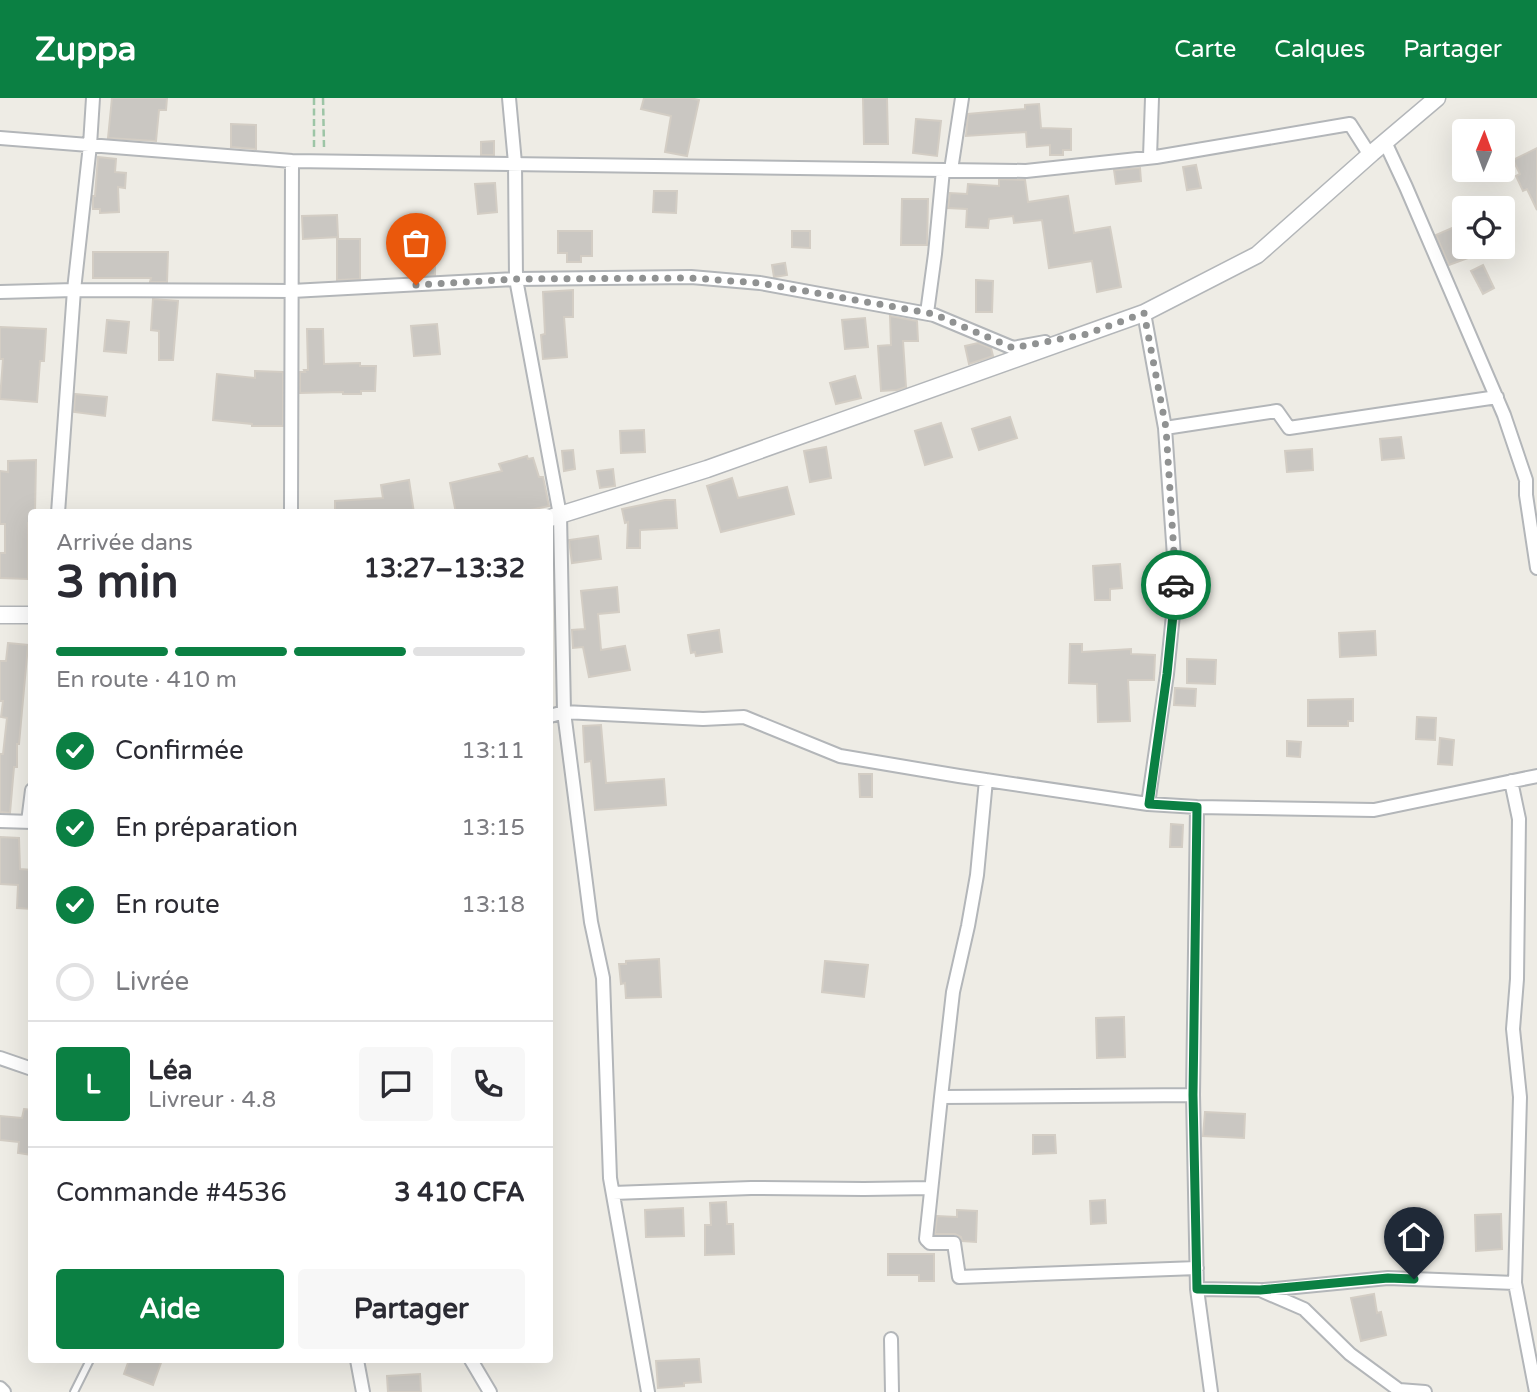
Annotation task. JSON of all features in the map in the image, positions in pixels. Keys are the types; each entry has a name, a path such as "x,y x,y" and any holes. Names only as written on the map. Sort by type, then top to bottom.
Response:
{"street":[{"path":"58,509 74,290 93,98"},
{"path":"509,98 515,163 516,279 555,516 564,712 591,922 603,978 610,1178 648,1392"},
{"path":"927,313 947,170 962,98"},
{"path":"1150,157 1152,98"},
{"path":"555,516 707,469 1144,313 1257,255 1437,98"},
{"path":"0,138 292,161 1026,171 1150,157 1349,124 1366,149 1372,153"},
{"path":"1385,142 1497,397 1531,495 1537,568"},
{"path":"291,509 292,161"},
{"path":"0,292 292,291 516,279 705,279 760,283 934,314 1013,348 1087,334"},
{"path":"1144,313 1166,428 1176,585 1149,804"},
{"path":"1166,428 1278,411 1289,428 1497,397"},
{"path":"0,615 28,615"},
{"path":"553,715 564,712 703,719 744,717 840,756 1149,804 1197,807 1374,810 1537,776"},
{"path":"986,780 977,875 953,992 926,1239 930,1243 954,1243 959,1278 1197,1268"},
{"path":"1511,781 1519,820 1517,979 1513,1029 1520,1097 1515,1283 1536,1392"},
{"path":"1197,807 1193,1095 1197,1289 1211,1392"},
{"path":"0,821 28,822"},
{"path":"0,1058 28,1068"},
{"path":"941,1097 1193,1095"},
{"path":"613,1193 751,1188 931,1188"},
{"path":"1197,1289 1260,1290 1388,1278 1515,1283"},
{"path":"1260,1290 1304,1310 1350,1354 1392,1388 1425,1392"},
{"path":"891,1339 892,1392"},
{"path":"358,1363 363,1392"},
{"path":"473,1363 490,1392"},
{"path":"0,1388 4,1392"}],"lane":[{"path":"74,1392 88,1363"}],"path":[{"path":"314,98 319,161"},
{"path":"319,161 323,98"}],"building":[{"path":"112,98 167,98 166,110 159,110 156,141 108,138"},
{"path":"644,98 699,100 687,156 665,152 671,116 641,109"},
{"path":"863,98 887,98 888,144 864,144"},
{"path":"1039,104 1041,128 1071,129 1071,150 1063,150 1063,155 1050,155 1050,145 1027,147 1026,132 966,136 968,114 1025,109 1025,105"},
{"path":"916,119 941,121 937,156 913,153"},
{"path":"231,124 256,125 256,149 231,147"},
{"path":"494,141 494,155 481,155 481,142"},
{"path":"1537,148 1537,210 1527,189 1523,191 1516,176 1520,174 1516,158"},
{"path":"98,157 116,159 115,172 126,173 125,188 118,187 119,212 100,213 100,209 93,209"},
{"path":"1196,165 1201,188 1187,190 1183,167"},
{"path":"1140,168 1141,181 1116,184 1114,170"},
{"path":"999,179 1025,180 1028,202 1068,196 1074,233 1110,227 1121,287 1097,292 1092,261 1049,268 1042,220 1014,223 1013,216 989,219 988,228 966,227 967,209 948,208 950,193 967,194 968,184 999,186"},
{"path":"495,183 497,212 478,214 475,184"},
{"path":"654,191 677,191 676,213 653,212"},
{"path":"902,199 928,199 927,245 901,245"},
{"path":"337,215 338,237 303,239 302,216"},
{"path":"1452,228 1452,259 1465,259 1449,265 1436,235"},
{"path":"558,231 592,231 592,256 581,256 581,262 567,262 567,253 558,253"},
{"path":"792,231 810,231 810,248 792,247"},
{"path":"337,239 360,239 360,279 337,280"},
{"path":"412,239 435,239 435,275 411,276"},
{"path":"93,252 168,252 167,282 150,282 151,278 93,278"},
{"path":"785,263 787,275 774,277 772,265"},
{"path":"1483,265 1494,288 1483,294 1471,271"},
{"path":"976,280 993,281 992,312 976,312"},
{"path":"573,290 573,317 564,317 567,357 543,359 543,292"},
{"path":"153,299 178,301 173,360 159,360 159,331 151,330"},
{"path":"890,316 917,321 918,341 903,341 906,387 881,391 878,346 891,345"},
{"path":"865,318 868,347 845,349 842,320"},
{"path":"107,320 129,322 126,353 104,351"},
{"path":"437,324 440,354 414,356 411,326"},
{"path":"0,327 46,329 37,402 0,399 3,359 0,359"},
{"path":"307,329 323,329 324,364 360,363 360,366 376,366 375,391 361,391 361,394 300,393 300,372 308,370"},
{"path":"978,343 991,348 993,356 969,364 965,346"},
{"path":"255,371 283,372 283,426 252,426 213,420 217,374 255,378"},
{"path":"855,376 861,398 836,404 830,383"},
{"path":"75,394 107,397 105,416 74,412"},
{"path":"1010,417 1017,438 979,450 972,429"},
{"path":"941,423 952,457 925,465 915,431"},
{"path":"644,430 645,452 621,453 620,431"},
{"path":"1401,437 1404,458 1382,460 1380,439"},
{"path":"826,447 831,478 810,482 804,451"},
{"path":"1312,449 1313,470 1287,472 1285,451"},
{"path":"573,450 575,469 564,471 562,451"},
{"path":"527,456 528,459 533,458 539,477 543,477 549,506 535,509 455,509 450,483 502,471 499,464"},
{"path":"36,460 35,509 28,509 28,579 0,578 0,553 5,553 5,524 0,524 0,471 8,472 8,461"},
{"path":"613,469 615,486 600,488 597,471"},
{"path":"732,478 738,498 787,487 794,514 721,532 707,486"},
{"path":"409,480 413,509 335,509 335,501 383,498 381,485"},
{"path":"675,500 677,528 640,530 640,548 627,548 628,522 625,523 622,509"},
{"path":"598,536 601,559 572,563 569,540"},
{"path":"1120,564 1122,588 1110,589 1110,600 1095,600 1093,566"},
{"path":"617,587 619,612 598,614 601,650 625,646 630,670 589,677 583,647 573,648 572,630 585,629 581,591"},
{"path":"719,630 722,652 696,656 695,652 691,653 688,635"},
{"path":"1375,631 1376,655 1340,657 1339,633"},
{"path":"8,643 28,645 10,813 0,812 0,754 3,754 7,718 1,717 3,701 0,701 0,661 6,661"},
{"path":"1070,644 1082,644 1082,652 1131,649 1131,654 1155,655 1154,680 1128,680 1130,721 1098,722 1097,684 1069,683"},
{"path":"1187,659 1216,660 1215,684 1187,683"},
{"path":"1175,688 1196,689 1195,706 1174,705"},
{"path":"1353,699 1353,721 1348,721 1348,726 1308,726 1308,700"},
{"path":"1417,717 1436,718 1435,740 1416,739"},
{"path":"601,725 606,783 664,779 666,805 595,810 591,761 585,762 583,726"},
{"path":"1440,738 1454,740 1452,765 1438,764"},
{"path":"1287,741 1301,742 1300,757 1287,756"},
{"path":"859,774 872,774 872,797 860,797"},
{"path":"1171,824 1183,825 1182,847 1170,847"},
{"path":"0,837 19,838 20,869 28,870 28,909 17,908 18,885 0,884"},
{"path":"659,959 661,997 626,998 619,964 626,964 626,961"},
{"path":"825,961 868,965 864,997 822,992"},
{"path":"1124,1017 1125,1057 1097,1058 1096,1018"},
{"path":"24,1109 28,1110 28,1154 18,1153 19,1142 0,1140 0,1116 22,1118"},
{"path":"1205,1112 1245,1114 1244,1138 1203,1136"},
{"path":"1033,1135 1055,1135 1056,1153 1033,1154"},
{"path":"1105,1200 1106,1223 1091,1224 1090,1201"},
{"path":"726,1202 727,1224 733,1224 734,1254 705,1255 705,1225 711,1225 710,1203"},
{"path":"683,1208 684,1236 646,1237 645,1210"},
{"path":"957,1210 977,1211 976,1242 962,1241 961,1237 955,1234 935,1234 937,1216 957,1217"},
{"path":"1501,1214 1502,1249 1476,1251 1475,1215"},
{"path":"888,1254 934,1254 934,1281 919,1281 919,1275 888,1275"},
{"path":"1374,1294 1377,1313 1381,1312 1386,1335 1361,1341 1351,1298"},
{"path":"699,1359 701,1382 658,1388 656,1361"},
{"path":"128,1363 161,1363 153,1385 124,1374"},
{"path":"420,1374 421,1392 388,1392 387,1376"}],"way so far":[{"path":"416,285 516,279 691,278 760,283 934,314 1013,348 1087,334 1144,313 1166,428 1176,585"}],"route":[{"path":"1176,585 1149,804 1197,807 1193,1095 1197,1289 1260,1290 1388,1278 1414,1279"}]}
